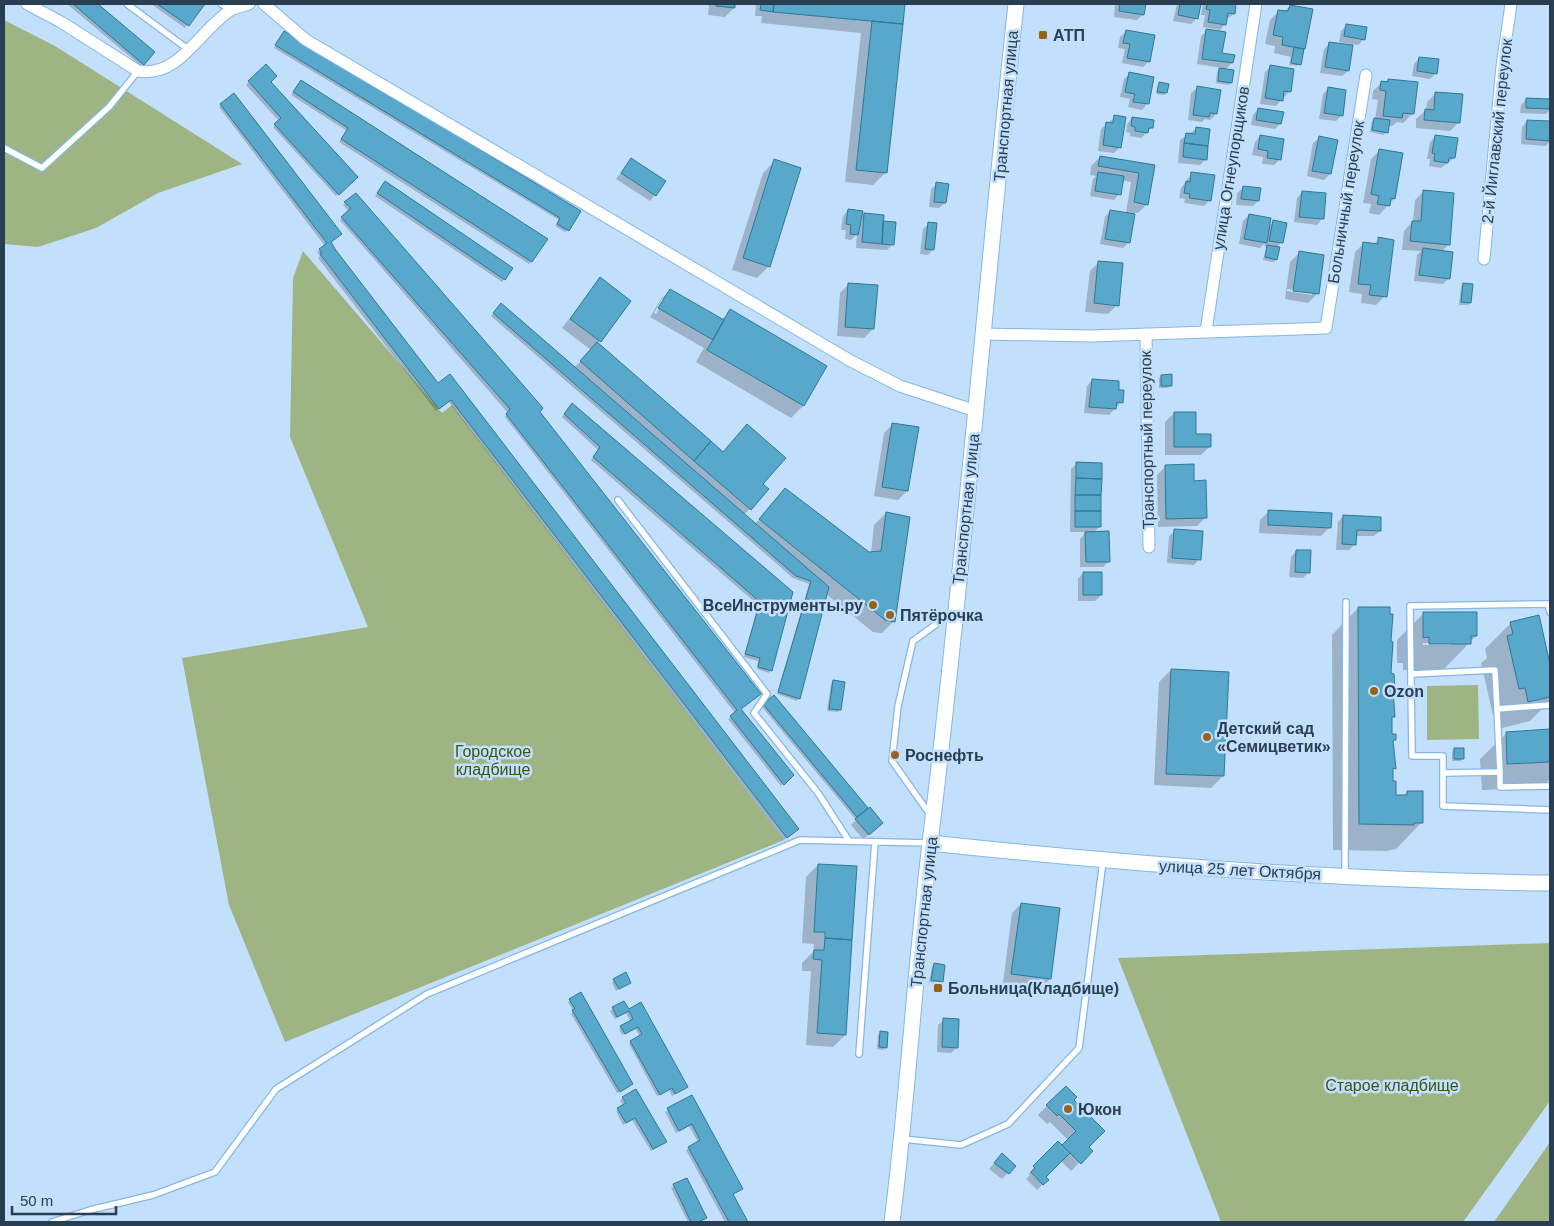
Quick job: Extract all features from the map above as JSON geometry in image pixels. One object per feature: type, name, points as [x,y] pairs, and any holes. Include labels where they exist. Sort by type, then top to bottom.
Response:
[{"type":"main road","name":"Транспортная улица","points":[[892,1222],[903,1139],[930,843],[934,820],[984,334],[1016,4]]},
{"type":"main road","name":"улица 25 лет Октября","points":[[930,843],[1104,861],[1345,876],[1550,883]]},
{"type":"street","points":[[27,4],[61,22],[138,71],[151,72],[161,70],[172,64],[189,50],[226,7],[249,4]]},
{"type":"street","points":[[264,4],[306,40],[851,361],[900,386],[976,411]]},
{"type":"street","name":"улица Огнеупорщиков","points":[[1206,331],[1256,4]]},
{"type":"street","name":"2-й Йиглавский переулок","points":[[1484,259],[1502,66],[1511,4]]},
{"type":"street","name":"Больничный переулок","points":[[1206,331],[1326,328],[1366,76]]},
{"type":"street","points":[[984,334],[1091,336],[1206,331]]},
{"type":"street","name":"Транспортный переулок","points":[[1146,334],[1149,547]]},
{"type":"lane","points":[[127,4],[189,50]]},
{"type":"lane","points":[[4,148],[42,168],[109,107],[138,71]]},
{"type":"lane","points":[[618,500],[767,694],[754,713],[818,793],[848,841]]},
{"type":"lane","points":[[1345,876],[1346,602]]},
{"type":"lane","points":[[1550,612],[1548,604],[1410,606],[1412,756],[1443,756],[1443,806],[1550,810]]},
{"type":"lane","points":[[934,820],[892,761],[898,706],[913,641],[955,611]]},
{"type":"lane","points":[[1411,674],[1495,670],[1500,786],[1550,786]]},
{"type":"lane","points":[[1497,709],[1550,705]]},
{"type":"lane","points":[[1443,773],[1500,772]]},
{"type":"lane","points":[[52,1222],[90,1210],[153,1195],[215,1172],[276,1089],[427,994],[800,840],[930,843]]},
{"type":"lane","points":[[859,1054],[875,842]]},
{"type":"lane","points":[[903,1139],[961,1144],[1008,1124],[1079,1048],[1104,861]]},
{"type":"green space","points":[[4,20],[55,46],[242,164],[158,193],[96,228],[38,247],[4,244]]},
{"type":"green space","name":"Городское кладбище","points":[[303,251],[442,413],[452,405],[784,840],[285,1042],[229,905],[182,658],[368,627],[290,437],[293,278]]},
{"type":"green space","points":[[1478,685],[1479,739],[1427,740],[1427,686]]},
{"type":"green space","name":"Старое кладбище","points":[[1550,943],[1550,1101],[1463,1222],[1221,1222],[1118,958]]},
{"type":"green space","points":[[1550,1142],[1550,1222],[1494,1222]]},
{"type":"building","points":[[73,4],[98,4],[155,52],[144,65]]},
{"type":"building","points":[[157,4],[205,4],[189,26]]},
{"type":"building","points":[[716,4],[735,4],[735,8],[716,6]]},
{"type":"building","points":[[761,4],[774,4],[773,12],[760,10]]},
{"type":"building","points":[[774,4],[905,4],[903,24],[773,12]]},
{"type":"building","points":[[1120,4],[1146,4],[1144,15],[1119,11]]},
{"type":"building","points":[[1180,4],[1201,4],[1198,19],[1178,15]]},
{"type":"building","points":[[1207,4],[1236,4],[1235,14],[1228,13],[1226,25],[1208,22],[1210,10],[1206,9]]},
{"type":"building","points":[[1290,5],[1313,9],[1305,49],[1282,45],[1283,37],[1273,35],[1278,10],[1288,11]]},
{"type":"building","points":[[872,21],[903,24],[887,173],[856,170]]},
{"type":"building","points":[[1346,24],[1367,27],[1365,40],[1344,36]]},
{"type":"building","points":[[1206,29],[1226,32],[1222,53],[1235,55],[1233,63],[1202,59]]},
{"type":"building","points":[[1126,30],[1155,35],[1150,62],[1127,58],[1130,44],[1123,43]]},
{"type":"building","points":[[284,31],[581,211],[569,231],[557,224],[560,218],[275,45]]},
{"type":"building","points":[[1329,42],[1353,45],[1349,71],[1325,67]]},
{"type":"building","points":[[1294,47],[1304,49],[1301,65],[1291,63]]},
{"type":"building","points":[[1419,57],[1439,59],[1437,74],[1417,71]]},
{"type":"building","points":[[266,64],[277,76],[271,82],[358,177],[339,195],[274,124],[281,118],[248,81]]},
{"type":"building","points":[[1270,65],[1294,69],[1291,92],[1284,91],[1283,101],[1265,98]]},
{"type":"building","points":[[1219,68],[1234,70],[1232,83],[1218,81]]},
{"type":"building","points":[[1129,72],[1154,77],[1149,104],[1133,102],[1135,94],[1125,92]]},
{"type":"building","points":[[1388,79],[1418,82],[1414,114],[1403,113],[1402,118],[1383,116],[1386,91],[1380,90],[1381,81],[1388,82]]},
{"type":"building","points":[[301,80],[548,239],[532,262],[341,139],[348,128],[293,92]]},
{"type":"building","points":[[1159,82],[1169,84],[1167,93],[1157,92]]},
{"type":"building","points":[[1197,86],[1221,90],[1217,114],[1210,113],[1209,117],[1193,115]]},
{"type":"building","points":[[1328,87],[1346,90],[1343,116],[1324,113]]},
{"type":"building","points":[[1435,92],[1463,94],[1460,123],[1424,120],[1425,109],[1434,110]]},
{"type":"building","points":[[234,93],[342,234],[331,242],[335,249],[438,383],[450,374],[799,829],[787,838],[451,400],[439,409],[320,254],[322,253],[319,249],[327,243],[220,104]]},
{"type":"building","points":[[1526,98],[1550,99],[1550,109],[1526,108]]},
{"type":"building","points":[[1258,108],[1284,112],[1281,124],[1256,120]]},
{"type":"building","points":[[1114,115],[1126,117],[1121,148],[1103,145],[1106,122],[1113,123]]},
{"type":"building","points":[[1132,117],[1154,120],[1153,128],[1149,128],[1148,133],[1135,131],[1135,127],[1131,126]]},
{"type":"building","points":[[1374,118],[1390,120],[1388,133],[1372,130]]},
{"type":"building","points":[[1527,120],[1550,121],[1550,141],[1526,139]]},
{"type":"building","points":[[1196,127],[1210,129],[1208,146],[1184,143],[1186,133],[1195,134]]},
{"type":"building","points":[[1260,135],[1284,139],[1281,160],[1267,158],[1268,151],[1258,149]]},
{"type":"building","points":[[1435,135],[1458,138],[1455,158],[1449,158],[1448,163],[1434,161],[1435,154],[1432,153]]},
{"type":"building","points":[[1319,136],[1338,140],[1331,174],[1312,171]]},
{"type":"building","points":[[1184,143],[1208,146],[1207,160],[1183,157]]},
{"type":"building","points":[[1379,149],[1403,153],[1395,199],[1391,198],[1390,206],[1377,204],[1379,196],[1371,194]]},
{"type":"building","points":[[1100,156],[1155,165],[1148,205],[1134,202],[1139,173],[1098,166]]},
{"type":"building","points":[[631,158],[666,181],[656,196],[621,173]]},
{"type":"building","points":[[774,159],[801,168],[770,267],[743,258]]},
{"type":"building","points":[[1098,172],[1124,176],[1121,195],[1095,191]]},
{"type":"building","points":[[1191,172],[1215,175],[1211,201],[1189,198],[1190,194],[1184,193],[1186,181],[1190,182]]},
{"type":"building","points":[[385,181],[513,268],[505,280],[377,193]]},
{"type":"building","points":[[936,182],[949,184],[946,203],[934,202]]},
{"type":"building","points":[[1243,186],[1261,188],[1259,201],[1241,199]]},
{"type":"building","points":[[1423,190],[1454,193],[1450,245],[1410,241],[1412,221],[1421,221]]},
{"type":"building","points":[[1302,191],[1326,193],[1324,219],[1299,217]]},
{"type":"building","points":[[356,193],[543,408],[540,412],[761,694],[741,709],[794,775],[784,785],[730,716],[737,710],[506,414],[510,409],[341,217],[351,208],[344,202]]},
{"type":"building","points":[[848,209],[863,211],[858,235],[850,234],[851,225],[846,224]]},
{"type":"building","points":[[1110,210],[1135,214],[1130,243],[1105,239]]},
{"type":"building","points":[[864,213],[884,215],[882,244],[862,242]]},
{"type":"building","points":[[1249,214],[1271,218],[1267,243],[1244,239]]},
{"type":"building","points":[[1273,220],[1287,223],[1283,243],[1269,241]]},
{"type":"building","points":[[883,221],[896,222],[894,245],[882,244]]},
{"type":"building","points":[[928,222],[937,223],[934,250],[925,249]]},
{"type":"building","points":[[1378,237],[1394,240],[1387,297],[1369,295],[1371,285],[1358,284],[1363,242],[1378,244]]},
{"type":"building","points":[[1267,245],[1280,247],[1277,260],[1265,257]]},
{"type":"building","points":[[1423,248],[1453,252],[1450,279],[1419,275]]},
{"type":"building","points":[[1299,251],[1324,255],[1319,294],[1293,291]]},
{"type":"building","points":[[1098,261],[1123,263],[1119,306],[1094,303]]},
{"type":"building","points":[[600,277],[631,301],[601,342],[570,319]]},
{"type":"building","points":[[848,283],[878,285],[874,329],[845,327]]},
{"type":"building","points":[[1463,283],[1473,284],[1471,303],[1461,302]]},
{"type":"building","points":[[670,289],[724,320],[713,340],[658,308]]},
{"type":"building","points":[[501,303],[829,587],[800,699],[778,692],[811,581],[796,576],[493,313]]},
{"type":"building","points":[[730,309],[827,366],[804,406],[707,350]]},
{"type":"building","points":[[597,342],[711,441],[694,461],[580,361]]},
{"type":"building","points":[[1172,374],[1172,386],[1161,386],[1161,375]]},
{"type":"building","points":[[1092,379],[1119,381],[1119,390],[1124,390],[1123,403],[1117,402],[1116,409],[1089,407]]},
{"type":"building","points":[[572,403],[793,592],[772,671],[758,667],[760,658],[745,654],[760,602],[593,457],[600,447],[564,414]]},
{"type":"building","points":[[1174,412],[1196,412],[1196,434],[1211,434],[1211,447],[1174,447]]},
{"type":"building","points":[[892,423],[919,427],[908,491],[882,487]]},
{"type":"building","points":[[747,424],[786,458],[763,484],[769,489],[751,510],[694,461],[711,441],[723,452]]},
{"type":"building","points":[[1076,462],[1102,463],[1102,479],[1076,478]]},
{"type":"building","points":[[1194,464],[1194,481],[1206,480],[1207,518],[1166,519],[1165,465]]},
{"type":"building","points":[[1076,478],[1102,479],[1101,495],[1075,495]]},
{"type":"building","points":[[785,488],[869,552],[881,551],[886,512],[910,517],[895,622],[885,620],[759,519]]},
{"type":"building","points":[[1075,495],[1101,495],[1101,511],[1075,511]]},
{"type":"building","points":[[1268,510],[1332,513],[1331,528],[1268,525]]},
{"type":"building","points":[[1075,511],[1101,511],[1101,527],[1075,527]]},
{"type":"building","points":[[1343,515],[1381,517],[1381,531],[1357,530],[1356,545],[1342,544]]},
{"type":"building","points":[[1174,529],[1203,531],[1201,560],[1172,558]]},
{"type":"building","points":[[1109,531],[1110,562],[1086,562],[1085,532]]},
{"type":"building","points":[[1296,550],[1311,550],[1310,573],[1295,572]]},
{"type":"building","points":[[1083,572],[1102,572],[1102,595],[1083,595]]},
{"type":"building","points":[[1358,607],[1390,607],[1390,614],[1393,614],[1391,673],[1394,674],[1395,717],[1392,717],[1392,734],[1396,734],[1396,740],[1393,740],[1396,769],[1393,768],[1393,781],[1396,781],[1396,795],[1407,795],[1407,791],[1423,791],[1423,823],[1414,823],[1414,825],[1359,824]]},
{"type":"building","points":[[1423,612],[1477,612],[1477,636],[1471,636],[1471,644],[1429,644],[1429,637],[1423,638]]},
{"type":"building","points":[[1539,615],[1550,664],[1550,697],[1528,702],[1525,688],[1519,689],[1507,636],[1513,634],[1510,622]]},
{"type":"building","points":[[1171,669],[1229,672],[1224,776],[1166,774]]},
{"type":"building","points":[[833,680],[845,682],[841,710],[829,709]]},
{"type":"building","points":[[774,695],[868,808],[857,817],[763,704]]},
{"type":"building","points":[[1550,729],[1550,762],[1507,764],[1506,732]]},
{"type":"building","points":[[1454,748],[1464,748],[1464,759],[1454,759]]},
{"type":"building","points":[[870,807],[883,823],[869,835],[855,819]]},
{"type":"building","points":[[818,864],[857,866],[852,940],[825,938],[825,932],[814,932]]},
{"type":"building","points":[[1021,903],[1060,908],[1051,979],[1011,974]]},
{"type":"building","points":[[825,938],[852,940],[846,1035],[817,1033],[822,960],[813,959],[814,950],[824,950]]},
{"type":"building","points":[[934,963],[945,965],[943,982],[931,980]]},
{"type":"building","points":[[626,972],[631,983],[619,989],[613,979]]},
{"type":"building","points":[[581,992],[633,1084],[620,1092],[572,1010],[575,1009],[569,999]]},
{"type":"building","points":[[624,1001],[629,1009],[641,1002],[688,1087],[675,1094],[672,1088],[660,1095],[630,1041],[642,1034],[638,1027],[625,1034],[620,1026],[633,1019],[629,1011],[617,1017],[612,1007]]},
{"type":"building","points":[[943,1018],[959,1019],[958,1048],[942,1047]]},
{"type":"building","points":[[880,1031],[888,1032],[887,1048],[879,1047]]},
{"type":"building","points":[[1066,1086],[1077,1097],[1074,1100],[1105,1131],[1089,1147],[1093,1151],[1081,1164],[1062,1145],[1076,1131],[1059,1114],[1057,1116],[1046,1105]]},
{"type":"building","points":[[636,1089],[667,1142],[653,1149],[635,1118],[626,1123],[617,1108],[626,1103],[622,1097]]},
{"type":"building","points":[[692,1095],[743,1189],[733,1194],[748,1222],[729,1222],[688,1147],[700,1140],[692,1124],[679,1131],[667,1108]]},
{"type":"building","points":[[1058,1141],[1070,1153],[1046,1177],[1049,1180],[1043,1185],[1031,1172],[1035,1168],[1033,1166]]},
{"type":"building","points":[[1002,1153],[1016,1166],[1009,1174],[994,1163]]},
{"type":"building","points":[[687,1178],[707,1218],[698,1222],[691,1222],[673,1184]]},
{"type":"place","name":"АТП","points":[[1043,35]]},
{"type":"place","name":"ВсеИнструменты.ру","points":[[873,605]]},
{"type":"place","name":"Пятёрочка","points":[[890,615]]},
{"type":"place","name":"Ozon","points":[[1374,691]]},
{"type":"place","name":"Детский сад «Семицветик»","points":[[1207,737]]},
{"type":"place","name":"Роснефть","points":[[895,755]]},
{"type":"place","name":"Больница(Кладбище)","points":[[938,988]]},
{"type":"place","name":"Юкон","points":[[1068,1109]]}]
